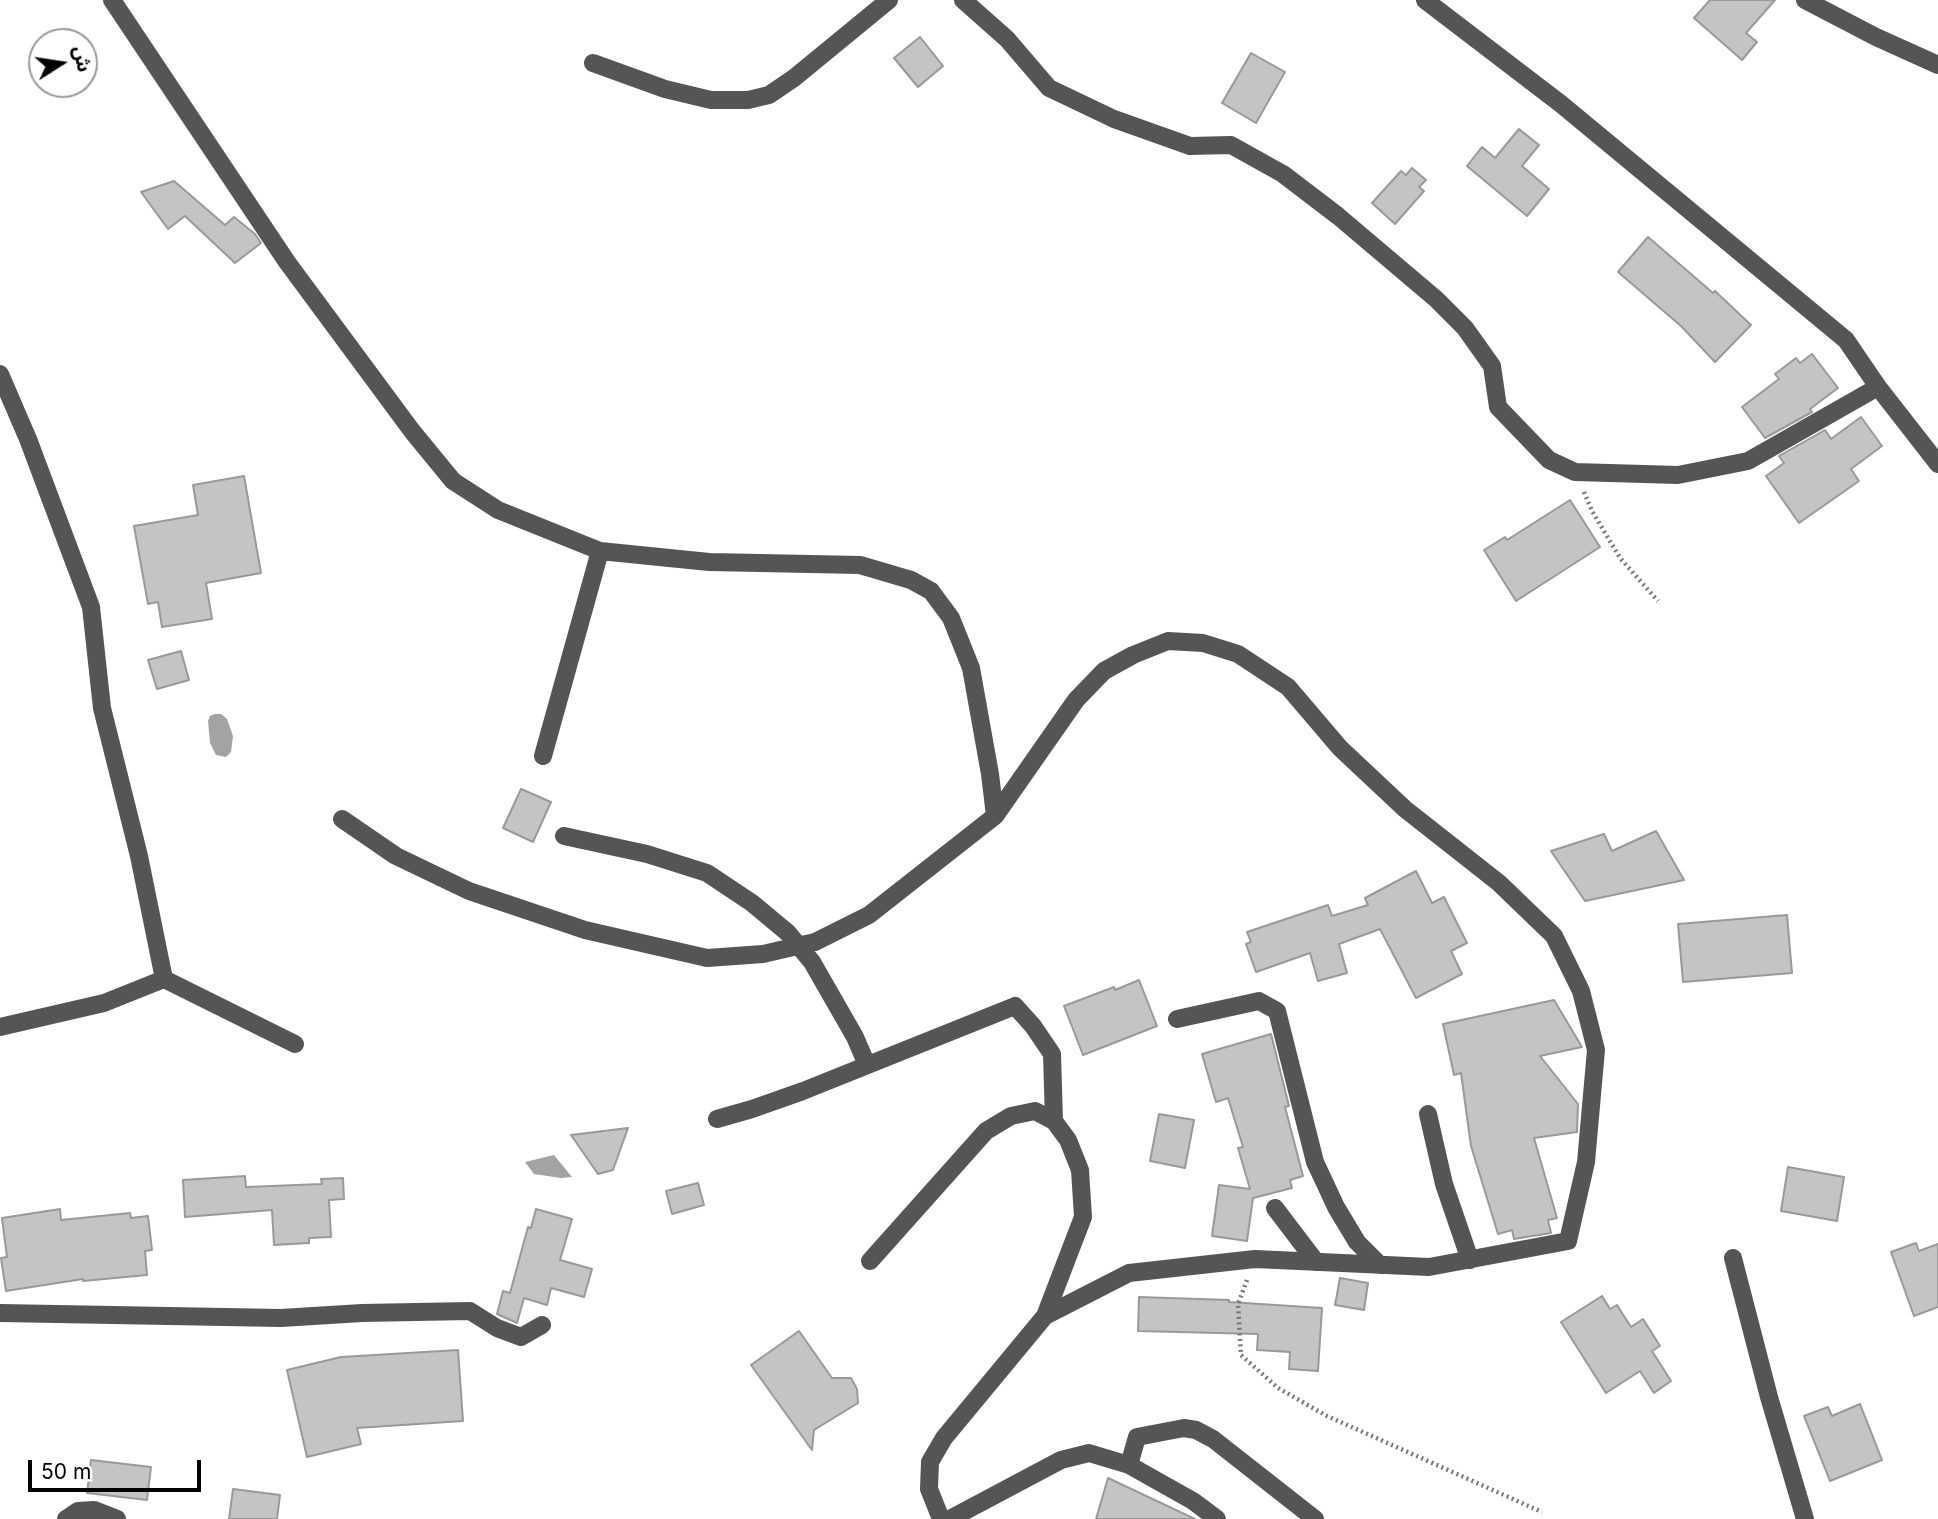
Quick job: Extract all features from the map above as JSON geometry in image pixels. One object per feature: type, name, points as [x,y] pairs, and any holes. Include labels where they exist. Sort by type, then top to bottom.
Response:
[{"type":"street","points":[[112,0],[287,262],[412,431],[453,481],[498,510],[600,551],[709,562],[860,565],[911,580],[931,592],[951,618],[971,668],[995,816]]},
{"type":"street","points":[[593,63],[665,89],[711,100],[748,100],[769,95],[794,78],[889,0]]},
{"type":"street","points":[[963,0],[1007,39],[1049,88],[1114,119],[1191,146],[1231,145],[1283,174],[1316,199],[1436,299],[1465,328],[1492,366],[1498,407],[1549,460],[1575,472],[1678,475],[1748,461],[1878,387]]},
{"type":"street","points":[[1424,0],[1561,104],[1846,340],[1878,387],[1938,464]]},
{"type":"street","points":[[1805,0],[1938,65]]},
{"type":"street","points":[[0,374],[28,439],[91,607],[102,708],[139,856],[164,979]]},
{"type":"street","points":[[543,756],[600,551]]},
{"type":"street","points":[[342,819],[396,856],[469,891],[585,930],[707,958],[763,954],[815,942],[869,915],[995,816],[1076,700],[1104,671],[1133,655],[1168,641],[1203,643],[1238,653],[1287,687],[1340,748],[1405,810],[1499,883],[1554,936],[1581,990],[1596,1050],[1586,1162],[1568,1241],[1429,1267],[1255,1259],[1129,1273],[1045,1316]]},
{"type":"street","points":[[564,836],[647,854],[707,873],[752,902],[788,933],[812,962],[855,1037],[867,1066]]},
{"type":"street","points":[[0,1027],[104,1003],[164,979],[295,1044]]},
{"type":"street","points":[[1177,1019],[1259,1001],[1277,1011],[1315,1162],[1336,1207],[1357,1242],[1380,1265]]},
{"type":"street","points":[[717,1119],[752,1109],[867,1066],[1015,1006],[1052,1054],[1054,1121]]},
{"type":"street","points":[[870,1261],[986,1131],[1012,1116],[1035,1111],[1054,1121],[1068,1140],[1080,1171],[1083,1217],[1045,1316],[944,1438],[930,1462],[929,1489],[941,1519]]},
{"type":"street","points":[[1427,1114],[1444,1184],[1470,1260]]},
{"type":"street","points":[[1275,1208],[1316,1262]]},
{"type":"street","points":[[1733,1258],[1769,1397],[1805,1519]]},
{"type":"street","points":[[0,1313],[281,1318],[470,1311],[497,1328],[521,1337],[542,1325]]},
{"type":"street","points":[[1129,1465],[1137,1437],[1184,1427],[1196,1430],[1213,1439],[1315,1519]]},
{"type":"street","points":[[950,1519],[1061,1460],[1089,1453],[1129,1465],[1217,1519]]},
{"type":"street","points":[[66,1519],[78,1510],[94,1510],[117,1519]]},
{"type":"path","points":[[1575,472],[1592,511],[1620,558],[1658,601]]},
{"type":"path","points":[[1255,1259],[1238,1304],[1241,1355],[1278,1388],[1327,1416],[1542,1512]]},
{"type":"shaded area","points":[[221,714],[227,719],[233,736],[231,752],[226,757],[216,755],[210,743],[208,721],[210,716]]},
{"type":"shaded area","points":[[554,1155],[572,1177],[534,1174],[525,1162]]},
{"type":"building","points":[[1710,0],[1775,0],[1746,33],[1757,42],[1742,60],[1694,18]]},
{"type":"building","points":[[920,37],[943,66],[918,87],[894,58]]},
{"type":"building","points":[[1251,53],[1285,72],[1256,123],[1222,103]]},
{"type":"building","points":[[1519,129],[1539,145],[1522,166],[1549,189],[1527,216],[1467,166],[1482,147],[1495,158]]},
{"type":"building","points":[[1412,168],[1426,180],[1419,187],[1424,191],[1395,224],[1372,203],[1401,171],[1406,175]]},
{"type":"building","points":[[174,181],[225,225],[234,217],[255,234],[261,243],[235,263],[185,216],[168,229],[141,192]]},
{"type":"building","points":[[1648,237],[1713,293],[1715,291],[1751,325],[1715,362],[1681,326],[1618,272]]},
{"type":"building","points":[[1812,354],[1838,388],[1810,409],[1812,412],[1765,438],[1742,407],[1779,379],[1775,374],[1796,358],[1800,363]]},
{"type":"building","points":[[1861,417],[1882,446],[1851,469],[1859,481],[1799,523],[1766,476],[1784,463],[1779,456],[1825,430],[1831,439]]},
{"type":"building","points":[[244,476],[261,573],[206,583],[212,619],[162,627],[158,602],[148,604],[134,526],[198,515],[193,485]]},
{"type":"building","points":[[1570,500],[1600,547],[1516,601],[1484,550],[1505,537],[1507,540]]},
{"type":"building","points":[[181,651],[189,680],[157,689],[148,660]]},
{"type":"building","points":[[521,789],[551,802],[533,842],[503,828]]},
{"type":"building","points":[[1656,831],[1684,880],[1585,901],[1551,851],[1604,834],[1612,851]]},
{"type":"building","points":[[1416,871],[1432,903],[1444,897],[1467,943],[1451,951],[1462,974],[1416,998],[1380,929],[1339,944],[1347,973],[1318,981],[1310,953],[1256,972],[1246,944],[1251,942],[1247,932],[1328,905],[1332,916],[1368,905],[1365,898]]},
{"type":"building","points":[[1787,915],[1792,973],[1683,982],[1678,924]]},
{"type":"building","points":[[1139,980],[1157,1026],[1083,1055],[1064,1006]]},
{"type":"building","points":[[1554,1000],[1582,1047],[1540,1056],[1578,1104],[1577,1132],[1534,1138],[1557,1218],[1548,1220],[1551,1233],[1514,1239],[1512,1230],[1498,1234],[1471,1146],[1461,1073],[1454,1075],[1443,1024]]},
{"type":"building","points":[[1271,1034],[1289,1106],[1285,1107],[1303,1176],[1290,1180],[1292,1188],[1253,1198],[1247,1241],[1212,1236],[1219,1185],[1250,1189],[1238,1148],[1243,1147],[1228,1098],[1216,1102],[1202,1054]]},
{"type":"building","points":[[1159,1114],[1194,1120],[1185,1168],[1150,1161]]},
{"type":"building","points":[[628,1128],[613,1170],[598,1174],[571,1135]]},
{"type":"building","points":[[1788,1167],[1844,1177],[1837,1221],[1781,1211]]},
{"type":"building","points":[[245,1176],[246,1187],[322,1184],[321,1179],[343,1178],[344,1199],[329,1200],[331,1237],[309,1238],[309,1243],[274,1245],[272,1210],[185,1217],[183,1180]]},
{"type":"building","points":[[698,1183],[704,1205],[672,1214],[666,1191]]},
{"type":"building","points":[[60,1209],[61,1220],[130,1213],[131,1218],[148,1216],[152,1250],[145,1251],[147,1275],[83,1279],[6,1291],[1,1258],[7,1257],[2,1218]]},
{"type":"building","points":[[536,1209],[572,1219],[560,1260],[592,1269],[584,1297],[551,1288],[547,1305],[524,1298],[517,1323],[497,1314],[503,1291],[510,1293],[528,1227],[531,1228]]},
{"type":"building","points":[[1916,1243],[1919,1251],[1938,1244],[1938,1307],[1914,1316],[1891,1252]]},
{"type":"building","points":[[1340,1278],[1368,1283],[1364,1310],[1335,1305]]},
{"type":"building","points":[[1602,1296],[1610,1309],[1617,1305],[1631,1327],[1643,1319],[1660,1346],[1652,1351],[1671,1381],[1654,1393],[1640,1371],[1606,1393],[1561,1322]]},
{"type":"building","points":[[1139,1297],[1229,1300],[1322,1308],[1318,1371],[1289,1369],[1290,1352],[1257,1350],[1258,1334],[1138,1331]]},
{"type":"building","points":[[799,1331],[832,1378],[851,1378],[857,1389],[858,1403],[814,1430],[812,1450],[751,1365]]},
{"type":"building","points":[[458,1350],[463,1421],[357,1428],[361,1444],[307,1457],[287,1370],[341,1357]]},
{"type":"building","points":[[1860,1404],[1882,1460],[1830,1481],[1804,1416],[1828,1407],[1832,1416]]},
{"type":"building","points":[[91,1460],[151,1467],[147,1500],[87,1493]]},
{"type":"building","points":[[1108,1478],[1195,1519],[1096,1519]]},
{"type":"building","points":[[233,1489],[280,1495],[277,1519],[229,1519]]}]
